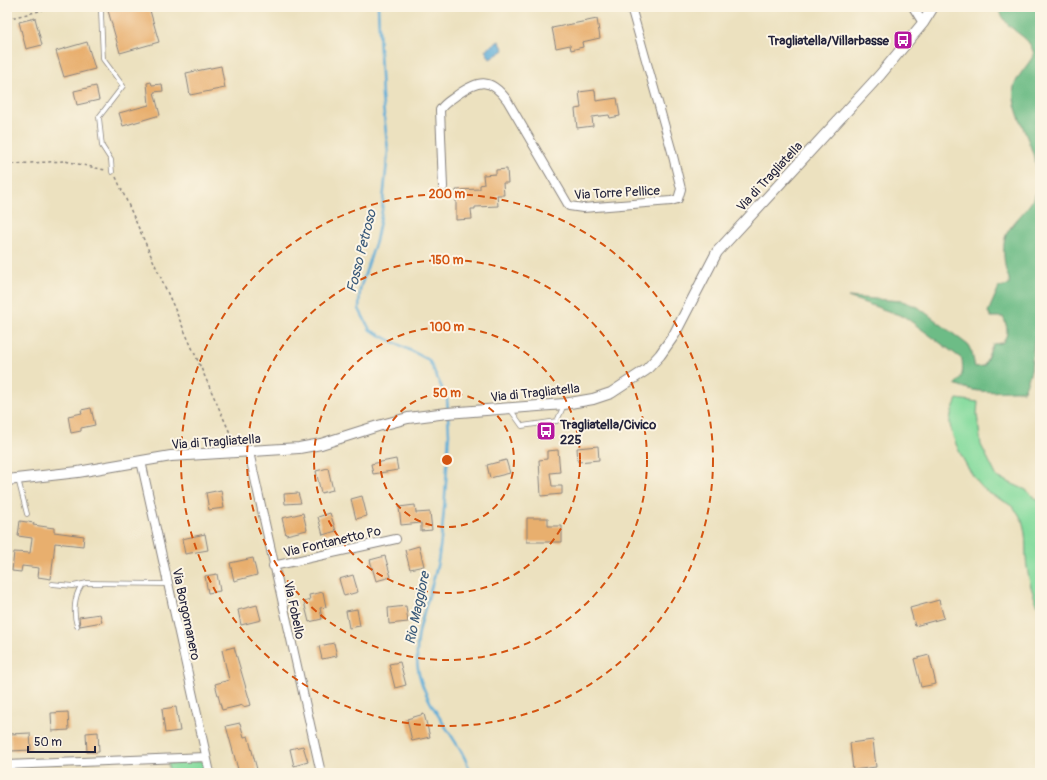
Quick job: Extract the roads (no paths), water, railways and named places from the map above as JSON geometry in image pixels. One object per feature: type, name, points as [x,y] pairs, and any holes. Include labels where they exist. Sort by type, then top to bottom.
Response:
[{"type":"street","name":"Via Torre Pellice","points":[[443,187],[440,110],[444,105],[469,86],[482,83],[494,86],[507,100],[569,206],[582,208],[671,201],[678,199],[681,190],[672,152],[631,7]]},
{"type":"street","points":[[913,7],[923,22]]},
{"type":"street","name":"Via di Tragliatella","points":[[12,479],[78,472],[178,456],[244,453],[299,448],[322,444],[391,422],[438,414],[564,404],[593,399],[611,393],[646,370],[660,355],[674,335],[717,252],[832,129],[934,7]]},
{"type":"street","name":"Via Fobello","points":[[244,453],[273,566],[321,773]]},
{"type":"street","name":"Via Borgomanero","points":[[141,461],[210,773]]},
{"type":"street","name":"Via Fontanetto Po","points":[[273,566],[396,538]]},
{"type":"street","points":[[7,765],[206,757]]},
{"type":"lane","points":[[101,12],[102,59],[123,86],[99,116],[102,146],[111,160],[112,172]]},
{"type":"lane","points":[[509,408],[522,426],[557,421],[564,404]]},
{"type":"lane","points":[[12,479],[27,514]]},
{"type":"lane","points":[[77,626],[75,618],[75,602],[77,591],[81,586],[87,583],[168,584]]},
{"type":"lane","points":[[52,584],[81,586]]},
{"type":"water","points":[[499,41],[504,50],[490,59],[485,50]]},
{"type":"waterway","name":"Fosso Petroso","points":[[378,7],[382,97],[388,151],[382,211],[376,241],[360,289],[359,309],[370,330],[429,360],[447,399],[448,411]]},
{"type":"waterway","name":"Rio Maggiore","points":[[448,416],[449,434],[444,514],[438,561],[419,631],[417,660],[419,674],[429,700],[466,760],[471,773]]},
{"type":"place","name":"Tragliatella/Villarbasse","points":[[903,40]]},
{"type":"place","name":"Tragliatella/Civico 225","points":[[546,431]]}]
